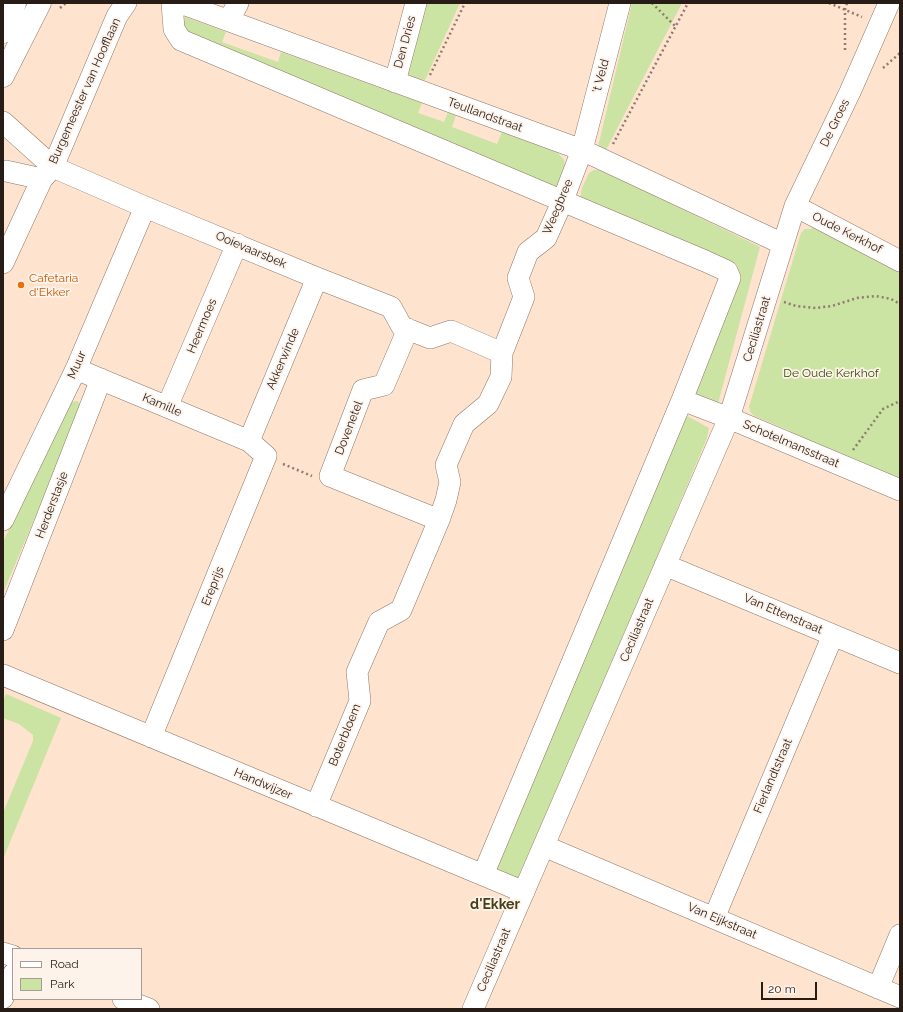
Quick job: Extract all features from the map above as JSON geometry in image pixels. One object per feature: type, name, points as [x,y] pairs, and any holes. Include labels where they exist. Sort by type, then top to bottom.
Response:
[{"type":"main road","points":[[3,32],[15,3]]},
{"type":"main road","points":[[3,76],[40,3]]},
{"type":"street","name":"Burgemeester van Hoofflaan","points":[[3,264],[48,173],[117,16],[126,3]]},
{"type":"street","points":[[172,3],[174,29],[181,40],[563,200],[727,271],[730,278],[682,400],[482,876]]},
{"type":"street","name":"Teullandstraat","points":[[180,3],[234,12],[395,82],[582,150],[783,244]]},
{"type":"street","name":"Den Dries","points":[[395,82],[416,3]]},
{"type":"street","name":"'t Veld","points":[[582,150],[620,3]]},
{"type":"street","name":"De Groes","points":[[783,244],[794,206],[850,92],[889,3]]},
{"type":"street","name":"Ooievaarsbek","points":[[3,122],[48,173],[145,207],[391,307],[402,327],[430,338],[451,331],[502,353]]},
{"type":"street","name":"Weegbree","points":[[429,541],[446,500],[450,482],[446,465],[464,424],[488,404],[501,377],[502,353],[524,297],[518,278],[528,252],[546,238],[563,200],[582,150]]},
{"type":"street","points":[[6,171],[48,173]]},
{"type":"street","name":"Oude Kerkhof","points":[[794,206],[900,261]]},
{"type":"street","name":"Muur","points":[[3,520],[76,369],[145,207]]},
{"type":"street","name":"Heermoes","points":[[167,407],[237,244]]},
{"type":"street","name":"Ceciliastraat","points":[[473,1009],[729,418],[783,244]]},
{"type":"street","name":"Akkerwinde","points":[[249,441],[317,278]]},
{"type":"street","name":"Dovenetel","points":[[330,476],[363,390],[384,385],[408,329]]},
{"type":"street","name":"Kamille","points":[[76,369],[249,441]]},
{"type":"street","name":"Herderstasje","points":[[3,630],[101,379]]},
{"type":"street","name":"Schotelmansstraat","points":[[682,400],[729,418],[900,490]]},
{"type":"street","points":[[249,441],[266,456]]},
{"type":"street","name":"Ereprijs","points":[[151,737],[266,456]]},
{"type":"street","points":[[330,476],[439,520]]},
{"type":"street","name":"Boterbloem","points":[[316,806],[360,702],[357,672],[379,622],[401,610],[429,541]]},
{"type":"street","name":"Van Ettenstraat","points":[[665,565],[900,663]]},
{"type":"street","name":"Fierlandtstraat","points":[[714,918],[833,635]]},
{"type":"street","name":"Handwijzer","points":[[3,675],[482,876],[524,892]]},
{"type":"street","name":"Van Eijkstraat","points":[[544,846],[900,997]]},
{"type":"street","points":[[878,988],[900,935]]},
{"type":"street","points":[[3,998],[12,976]]},
{"type":"street","points":[[126,1000],[149,1009]]},
{"type":"path","points":[[422,92],[465,3]]},
{"type":"path","points":[[652,3],[675,26]]},
{"type":"path","points":[[605,160],[688,3]]},
{"type":"path","points":[[829,3],[880,25]]},
{"type":"path","points":[[845,10],[847,3]]},
{"type":"path","points":[[767,296],[796,306],[816,308],[832,306],[858,298],[876,296],[891,299],[900,304]]},
{"type":"path","points":[[844,466],[856,446],[883,409],[900,401]]},
{"type":"path","points":[[266,456],[312,476],[330,476]]},
{"type":"green space","points":[[422,3],[460,3],[425,80],[414,79],[404,74]]},
{"type":"green space","points":[[632,3],[682,3],[605,152],[598,147]]},
{"type":"green space","points":[[185,17],[226,32],[222,42],[278,62],[281,52],[422,103],[418,113],[444,122],[448,112],[456,115],[452,127],[497,144],[502,132],[556,151],[564,160],[565,170],[560,182],[551,195],[181,34]]},
{"type":"green space","points":[[594,170],[602,170],[760,247],[717,407],[691,395],[736,284],[580,199],[582,188],[589,173]]},
{"type":"green space","name":"De Oude Kerkhof","points":[[813,227],[900,271],[900,482],[789,436],[790,431],[757,417],[750,411],[749,407],[801,233],[805,229],[811,229]]},
{"type":"green space","points":[[77,401],[80,403],[80,411],[3,593],[3,542],[71,402]]},
{"type":"green space","points":[[685,415],[709,428],[707,438],[516,893],[490,880]]},
{"type":"green space","points":[[6,694],[61,718],[3,859],[3,813],[33,741],[33,735],[19,724],[3,718],[3,702]]},
{"type":"place","name":"Cafetaria d'Ekker","points":[[21,285]]},
{"type":"district","name":"d'Ekker","points":[[495,905]]}]
